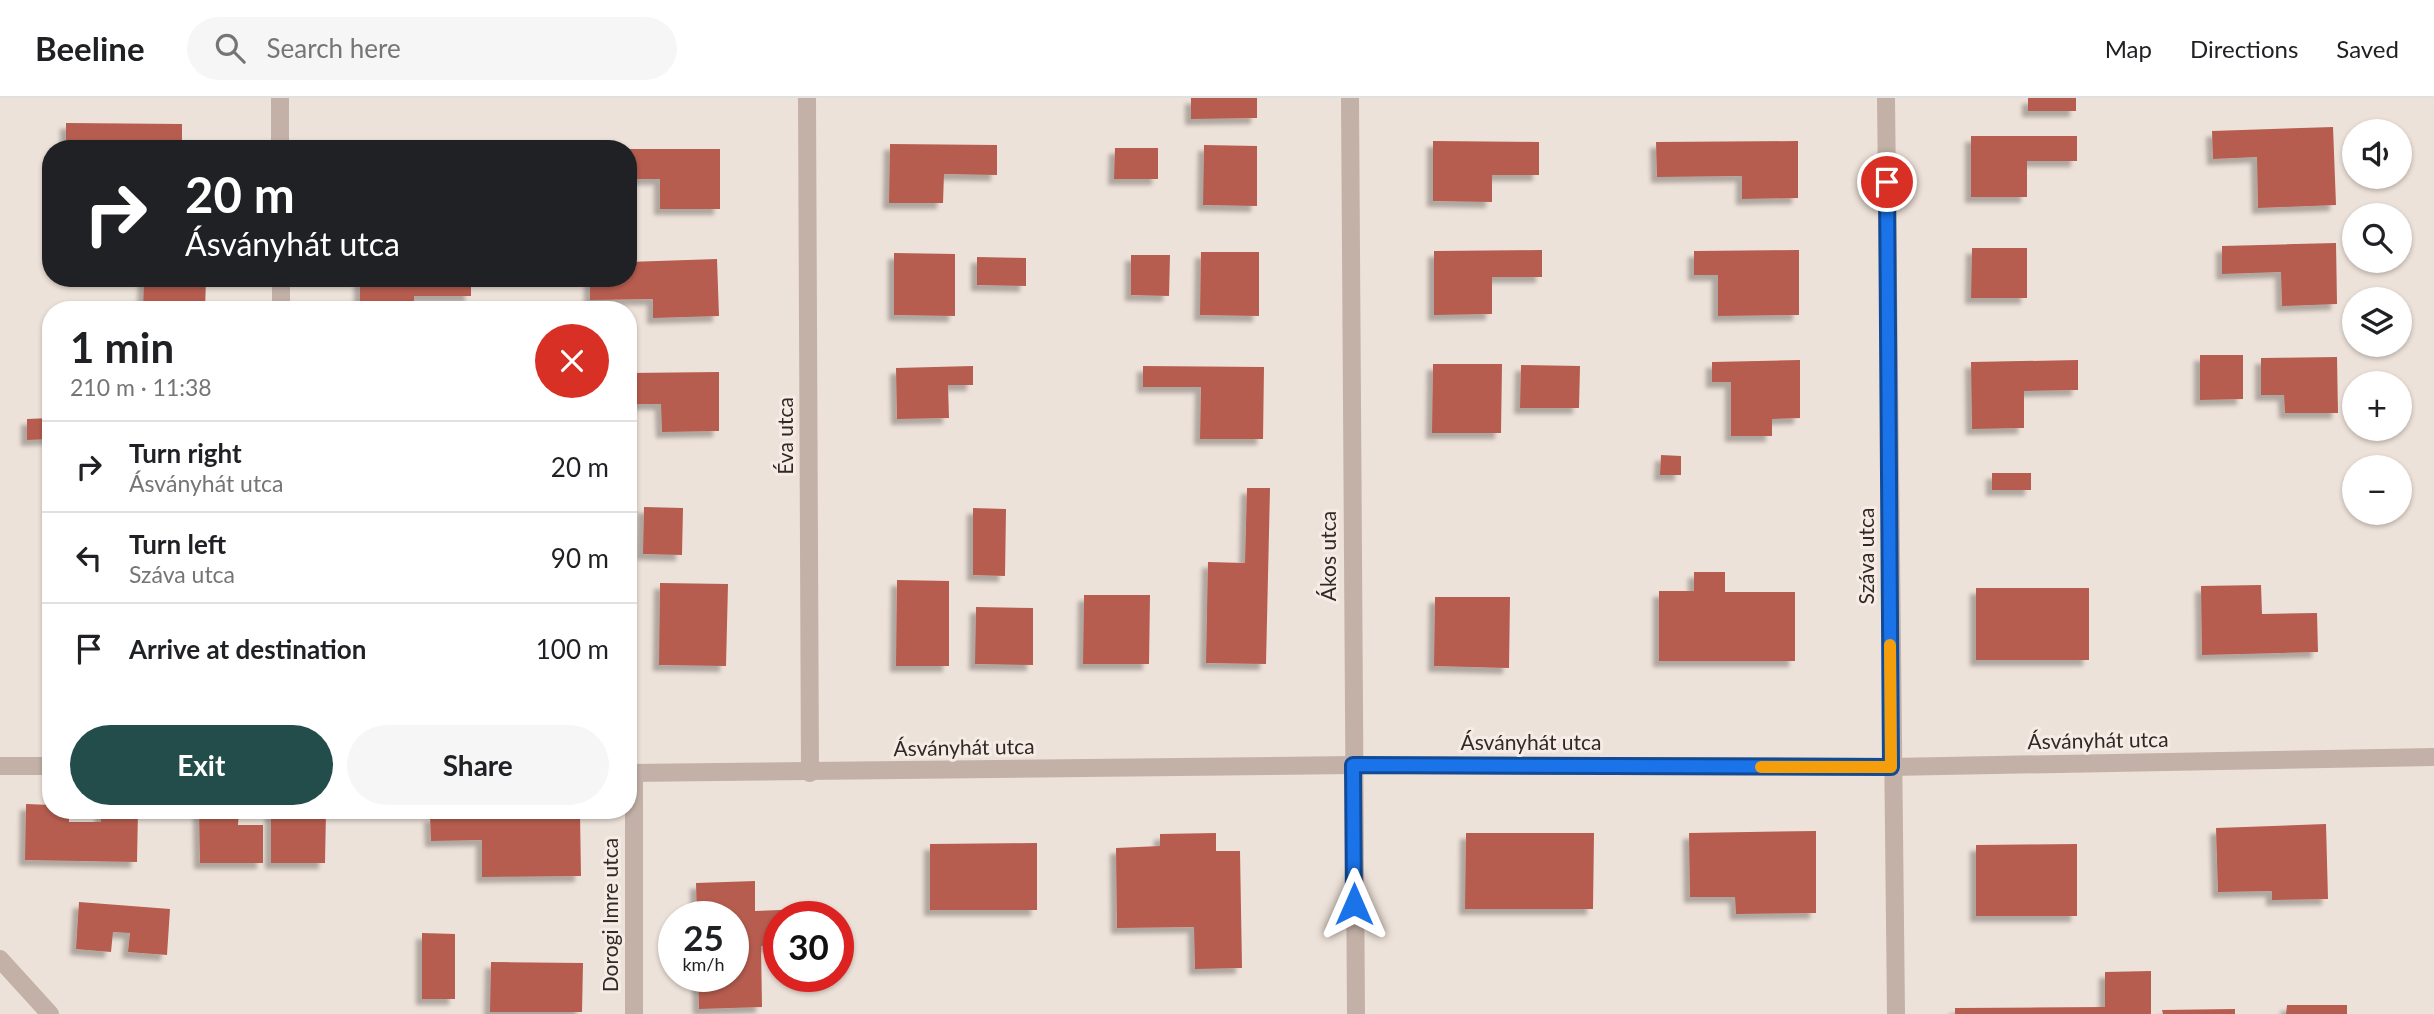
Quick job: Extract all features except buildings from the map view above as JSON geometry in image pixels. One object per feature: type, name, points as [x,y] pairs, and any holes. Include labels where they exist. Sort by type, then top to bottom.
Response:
[{"type":"street","points":[[280,98],[280,140]]},
{"type":"street","name":"Éva utca","points":[[807,98],[810,773]]},
{"type":"street","name":"Ákos utca","points":[[1350,98],[1356,1014]]},
{"type":"street","name":"Száva utca","points":[[1886,98],[1895,1014]]},
{"type":"street","name":"Ásványhát utca","points":[[637,773],[1353,765],[1891,767],[2434,757]]},
{"type":"street","points":[[0,766],[42,766]]},
{"type":"street","name":"Dorogi Imre utca","points":[[632,819],[634,1014]]},
{"type":"street","points":[[0,959],[50,1014]]},
{"type":"slow traffic","points":[[1761,767],[1891,767],[1890,645]]},
{"type":"route","points":[[1354,904],[1353,765],[1891,767],[1887,182]]}]
